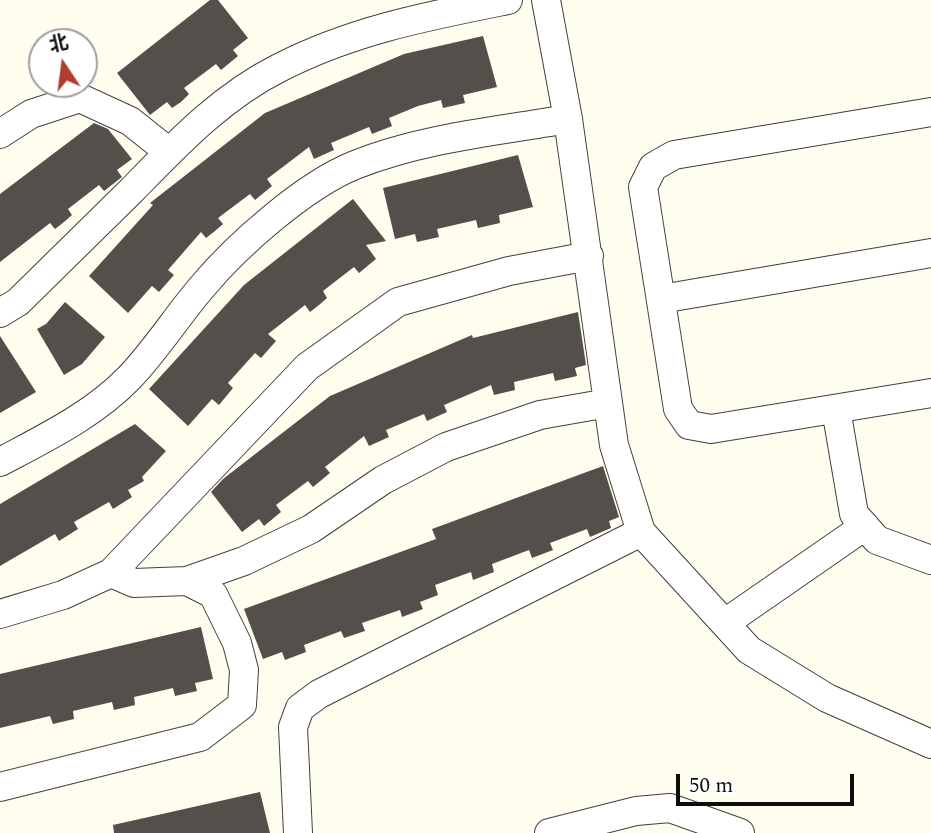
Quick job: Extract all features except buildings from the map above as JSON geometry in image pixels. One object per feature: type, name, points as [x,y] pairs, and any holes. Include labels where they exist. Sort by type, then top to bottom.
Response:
[{"type":"street","points":[[0,313],[18,302],[195,126],[243,89],[278,68],[336,42],[396,23],[508,0]]},
{"type":"street","points":[[546,0],[589,256],[614,445],[641,532],[749,650],[827,698],[931,744]]},
{"type":"street","points":[[0,134],[31,114],[80,98],[130,121],[169,152]]},
{"type":"street","points":[[931,112],[674,155],[653,167],[643,187],[678,409],[689,425],[711,429],[931,393]]},
{"type":"street","points":[[0,462],[89,411],[128,378],[203,286],[276,216],[317,186],[354,165],[393,153],[568,119]]},
{"type":"street","points":[[661,299],[931,253]]},
{"type":"street","points":[[0,614],[64,595],[111,573],[307,367],[398,302],[509,271],[589,256]]},
{"type":"street","points":[[111,573],[134,583],[187,581],[244,561],[311,529],[383,480],[446,447],[540,415],[608,403]]},
{"type":"street","points":[[836,409],[854,514],[877,540],[931,560]]},
{"type":"street","points":[[725,623],[865,526]]},
{"type":"street","points":[[298,833],[293,727],[300,708],[319,694],[641,532]]},
{"type":"street","points":[[0,787],[200,737],[242,705],[244,670],[237,643],[213,594],[187,581]]},
{"type":"street","points":[[549,833],[636,811],[670,807],[740,833]]}]
